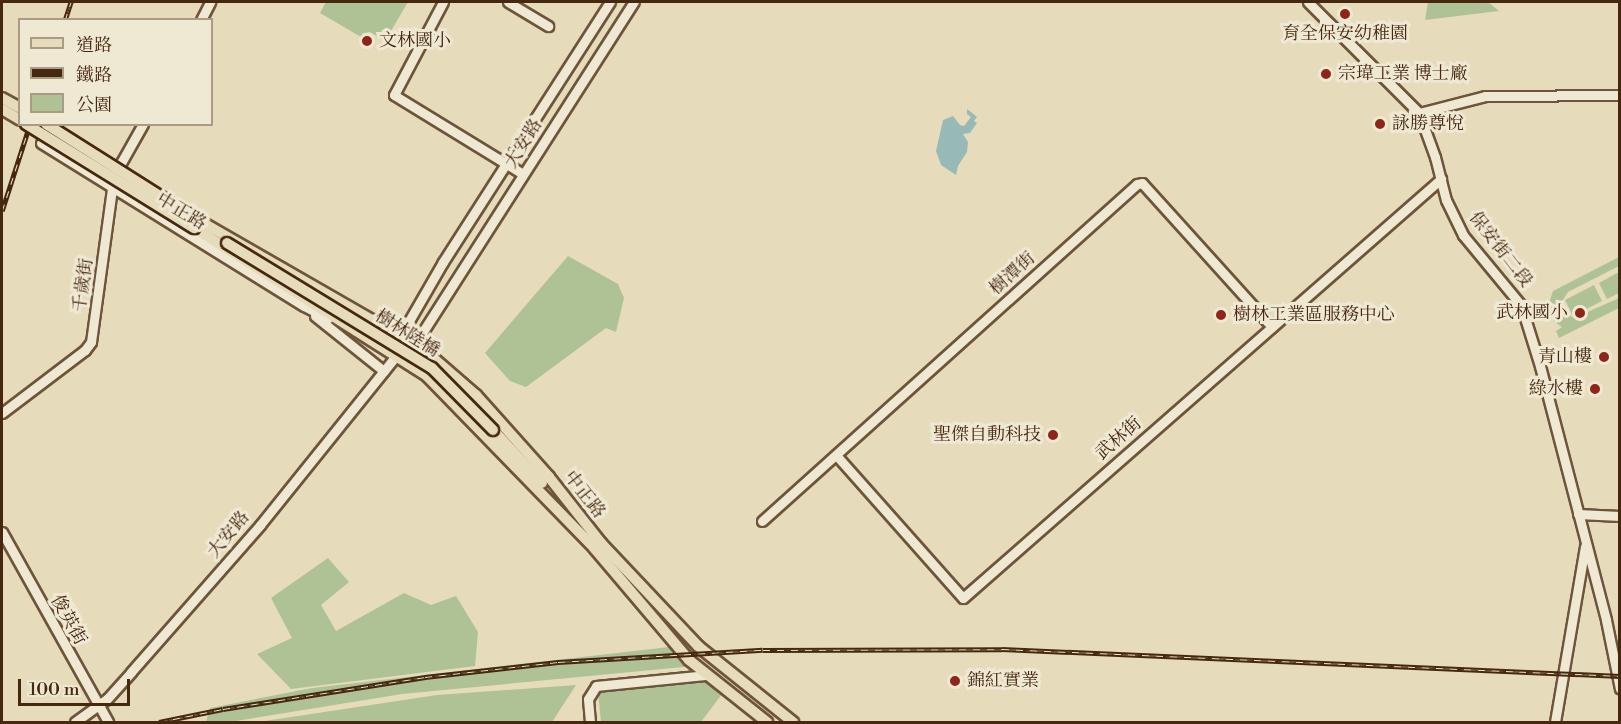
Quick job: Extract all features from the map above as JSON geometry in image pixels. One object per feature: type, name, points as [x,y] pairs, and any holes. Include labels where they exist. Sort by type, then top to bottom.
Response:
[{"type":"main road","points":[[2,98],[18,107]]},
{"type":"main road","points":[[2,109],[18,119]]},
{"type":"main road","name":"樹林陸橋","points":[[29,126],[196,224],[432,368],[493,430],[598,546]]},
{"type":"main road","name":"樹林陸橋","points":[[49,126],[353,330]]},
{"type":"main road","name":"樹林陸橋","points":[[196,224],[340,299]]},
{"type":"main road","name":"中正路","points":[[340,299],[415,344],[476,395],[549,477],[598,546],[679,649],[707,675],[767,723]]},
{"type":"main road","name":"中正路","points":[[353,330],[427,375],[698,646],[793,723]]},
{"type":"main road","points":[[719,685],[731,673]]},
{"type":"street","points":[[202,18],[210,2]]},
{"type":"street","points":[[443,2],[394,95],[524,174]]},
{"type":"street","points":[[508,2],[548,26]]},
{"type":"street","name":"大安路","points":[[395,357],[399,335],[610,2]]},
{"type":"street","name":"大安路","points":[[75,723],[98,705],[231,559],[395,357],[415,344],[634,2]]},
{"type":"street","name":"保安街二段","points":[[1308,2],[1419,113],[1449,206],[1463,235],[1521,305],[1540,366],[1606,620],[1620,689]]},
{"type":"street","points":[[1419,113],[1485,96],[1620,95]]},
{"type":"street","name":"千歲街","points":[[2,413],[85,350],[91,342],[112,189],[121,163],[142,126]]},
{"type":"street","name":"中正路","points":[[41,143],[304,306]]},
{"type":"street","name":"武林街","points":[[836,455],[963,598],[1441,179]]},
{"type":"street","name":"樹潭街","points":[[762,521],[1137,184],[1142,183],[1272,327]]},
{"type":"street","points":[[304,306],[353,330]]},
{"type":"street","points":[[304,306],[384,371]]},
{"type":"street","points":[[1578,514],[1620,516]]},
{"type":"street","name":"俊英街","points":[[2,532],[108,723]]},
{"type":"street","points":[[1555,723],[1586,543]]},
{"type":"street","points":[[590,723],[588,699],[596,686],[707,675]]},
{"type":"green space","points":[[326,2],[408,2],[385,41],[370,32],[363,33],[361,37],[320,13]]},
{"type":"green space","points":[[1428,2],[1488,2],[1499,11],[1425,20]]},
{"type":"green space","points":[[568,256],[618,284],[624,298],[616,332],[606,328],[526,387],[510,381],[485,353]]},
{"type":"green space","points":[[1619,257],[1619,266],[1568,292],[1561,303],[1563,312],[1574,318],[1619,298],[1619,308],[1559,338],[1556,331],[1562,327],[1552,320],[1548,306],[1553,291]]},
{"type":"green space","points":[[1619,272],[1619,293],[1607,299],[1599,283]]},
{"type":"green space","points":[[1594,285],[1602,301],[1573,316],[1565,300]]},
{"type":"green space","points":[[328,558],[349,582],[321,605],[336,631],[404,593],[431,605],[456,596],[478,632],[475,666],[291,689],[257,654],[292,638],[271,598]]},
{"type":"green space","points":[[669,647],[694,666],[402,694],[230,722],[206,722],[210,708],[312,688]]},
{"type":"green space","points":[[700,674],[722,694],[701,722],[601,722],[597,681]]},
{"type":"green space","points":[[576,685],[552,722],[258,722],[437,695]]},
{"type":"water","points":[[967,109],[977,117],[974,121],[977,123],[970,133],[963,134],[968,142],[967,152],[958,166],[956,175],[941,165],[936,151],[943,120],[953,116],[960,125],[964,126],[971,117],[967,114]]},
{"type":"railway","points":[[66,18],[71,2]]},
{"type":"railway","points":[[2,211],[29,126]]},
{"type":"railway","points":[[159,722],[223,709],[425,677],[558,662],[763,650],[1002,649],[1620,676]]},
{"type":"place","name":"育全保安幼稚園","points":[[1345,14]]},
{"type":"place","name":"文林國小","points":[[367,41]]},
{"type":"place","name":"宗瑋工業 博士廠","points":[[1326,74]]},
{"type":"place","name":"詠勝尊悅","points":[[1380,124]]},
{"type":"place","name":"武林國小","points":[[1580,313]]},
{"type":"place","name":"樹林工業區服務中心","points":[[1221,315]]},
{"type":"place","name":"青山樓","points":[[1604,357]]},
{"type":"place","name":"綠水樓","points":[[1595,389]]},
{"type":"place","name":"聖傑自動科技","points":[[1053,435]]},
{"type":"place","name":"錦紅實業","points":[[955,681]]}]
